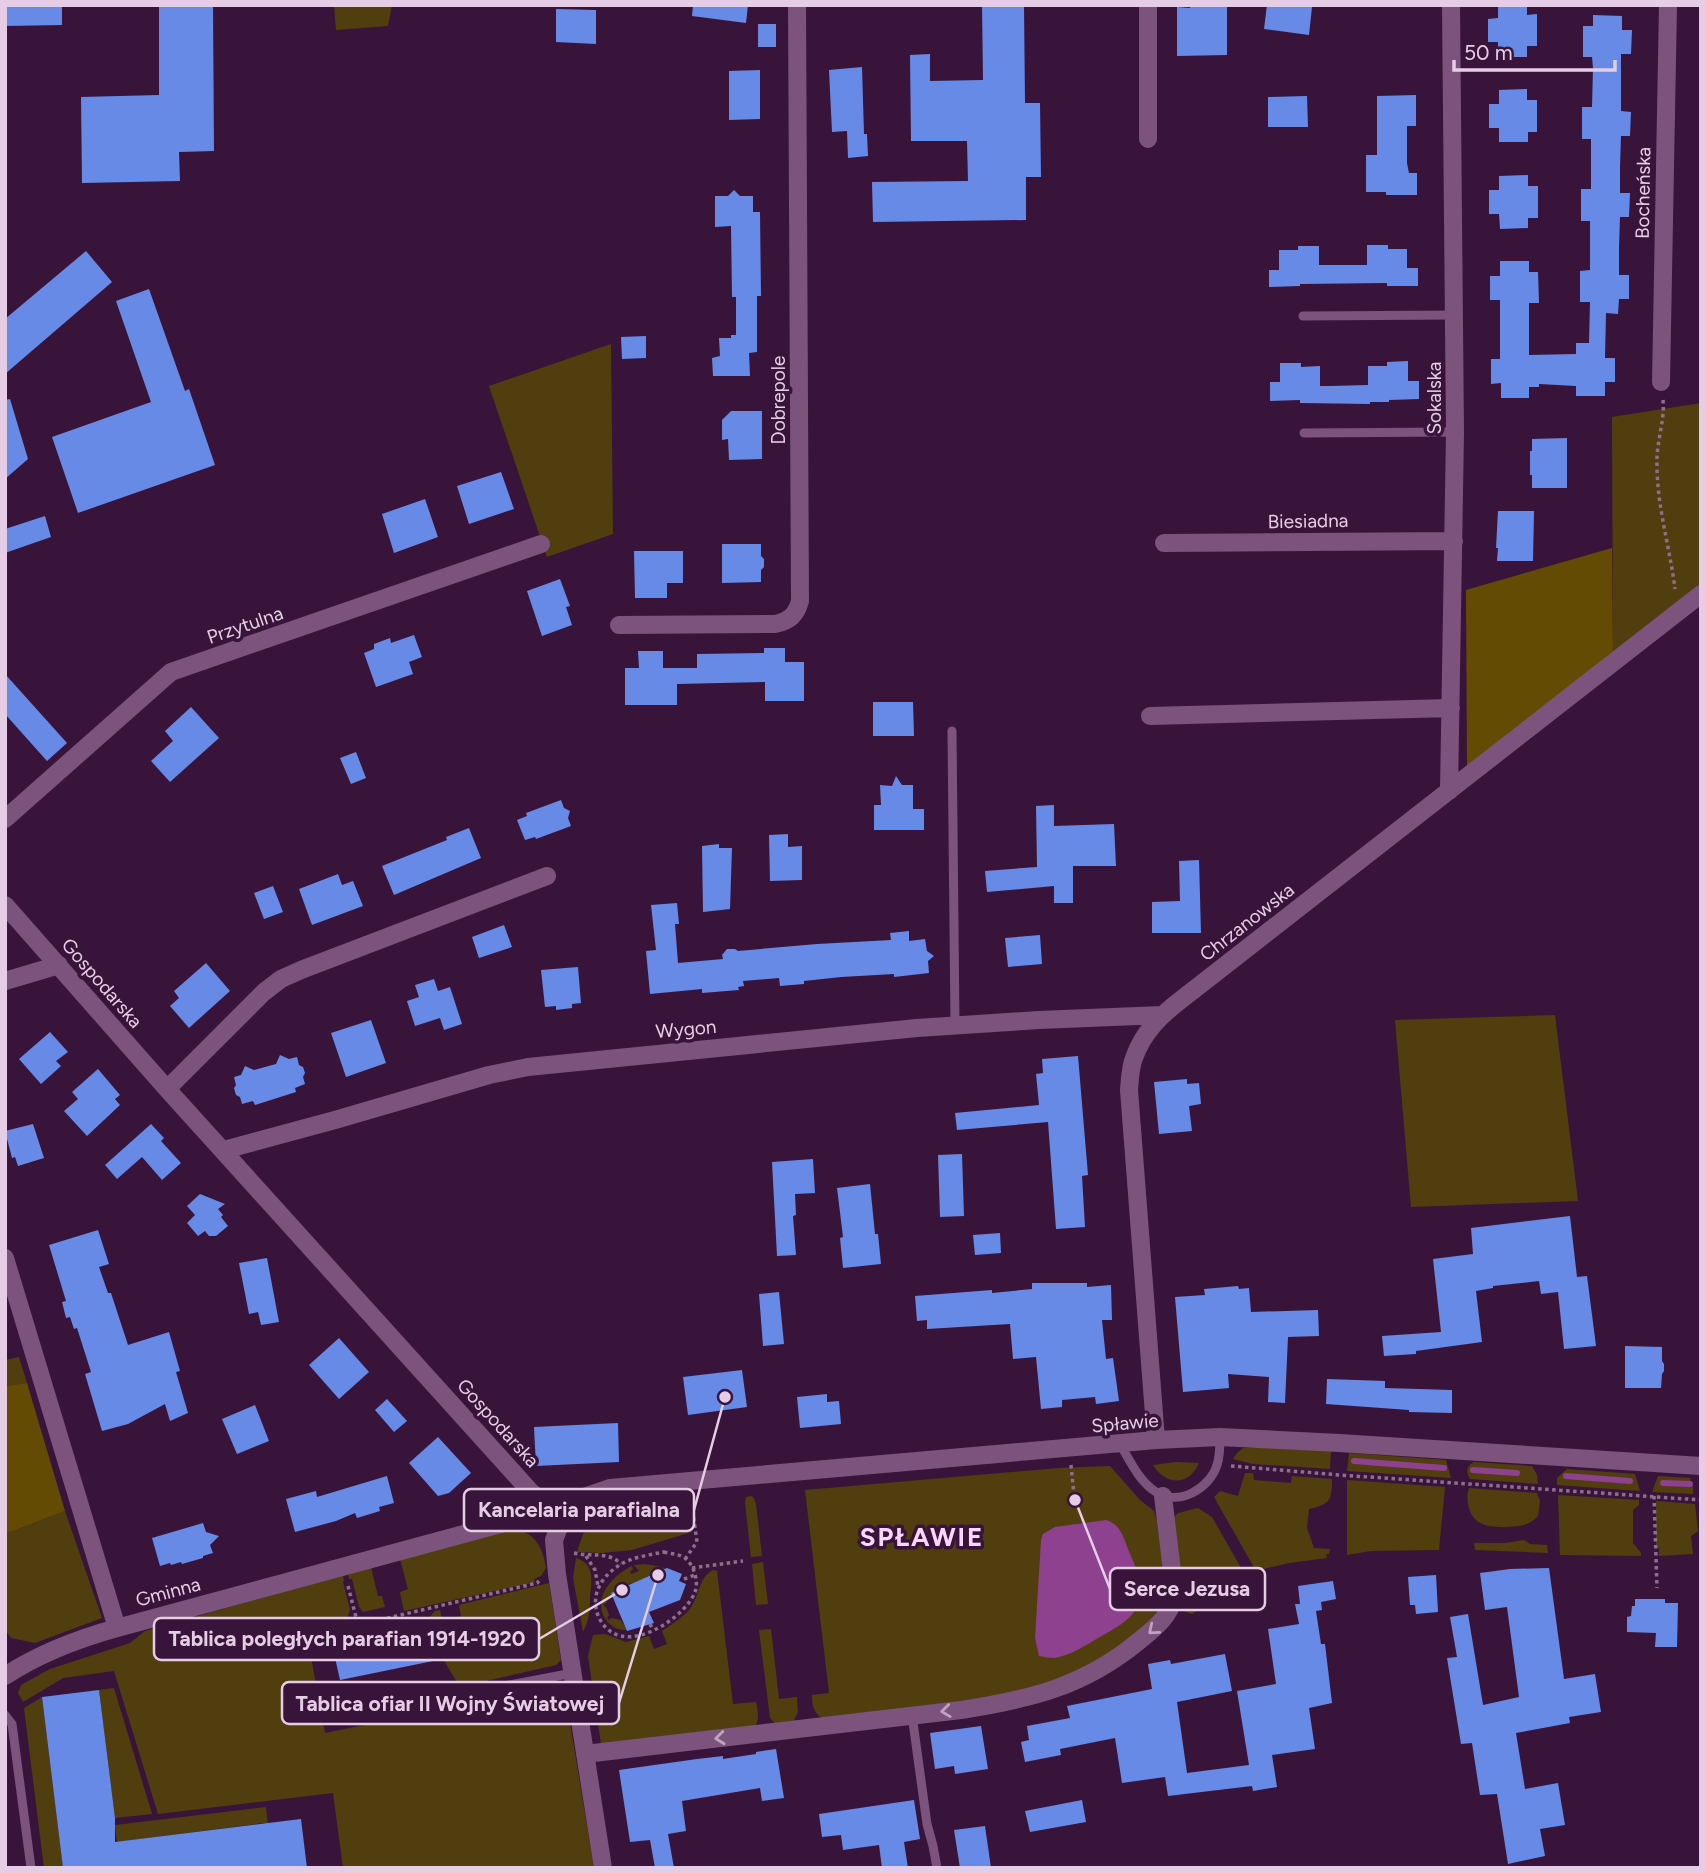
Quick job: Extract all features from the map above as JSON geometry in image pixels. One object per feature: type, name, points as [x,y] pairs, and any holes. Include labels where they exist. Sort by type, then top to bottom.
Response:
[{"type":"street","name":"Dobrepole","points":[[619,625],[775,624],[793,617],[798,610],[797,5]]},
{"type":"street","points":[[1147,139],[1148,5]]},
{"type":"street","name":"Sokalska","points":[[1449,792],[1455,432],[1451,5]]},
{"type":"street","name":"Bocheńska","points":[[1661,382],[1668,5]]},
{"type":"street","name":"Biesiadna","points":[[1164,544],[1454,541]]},
{"type":"street","name":"Przytulna","points":[[5,819],[171,672],[541,544]]},
{"type":"street","name":"Chrzanowska","points":[[1156,1440],[1129,1090],[1133,1059],[1144,1035],[1162,1015],[1701,594]]},
{"type":"street","points":[[1150,716],[1451,708]]},
{"type":"street","points":[[167,1089],[264,992],[281,979],[547,876]]},
{"type":"street","name":"Gospodarska","points":[[5,905],[167,1089],[531,1492],[563,1517]]},
{"type":"street","points":[[5,981],[60,965]]},
{"type":"street","name":"Wygon","points":[[224,1150],[465,1081],[528,1067],[956,1025],[1162,1015]]},
{"type":"street","name":"Gminna","points":[[5,1258],[117,1628],[530,1516],[563,1517]]},
{"type":"street","name":"Spławie","points":[[563,1517],[578,1499],[610,1488],[1156,1440],[1220,1437],[1701,1466]]},
{"type":"street","points":[[585,1754],[997,1704],[1065,1687],[1130,1649],[1163,1622],[1171,1608],[1175,1596],[1163,1496]]},
{"type":"street","points":[[563,1517],[554,1540],[557,1574],[603,1868]]},
{"type":"street","points":[[5,1676],[58,1647],[117,1628]]},
{"type":"lane","points":[[1303,316],[1455,315]]},
{"type":"lane","points":[[1304,433],[1455,432]]},
{"type":"lane","points":[[952,731],[956,1025]]},
{"type":"lane","points":[[1120,1444],[1147,1485],[1163,1496],[1182,1496],[1202,1488],[1211,1477],[1218,1464],[1220,1437]]},
{"type":"lane","points":[[356,1714],[573,1673]]},
{"type":"lane","points":[[5,1715],[12,1724],[31,1868]]},
{"type":"lane","points":[[912,1715],[927,1824],[937,1868]]},
{"type":"path","points":[[1661,382],[1664,409],[1657,443],[1656,467],[1662,520],[1671,555],[1677,612]]},
{"type":"path","points":[[1071,1463],[1074,1495]]},
{"type":"path","points":[[685,1559],[697,1542],[690,1496]]},
{"type":"path","points":[[1654,1496],[1657,1588]]},
{"type":"path","points":[[586,1556],[595,1570],[598,1587],[597,1617],[604,1627],[621,1636],[633,1637],[653,1630],[671,1619],[695,1591],[695,1575],[685,1559],[664,1552],[621,1564],[607,1574],[598,1587]]},
{"type":"path","points":[[571,1553],[610,1556],[621,1564]]},
{"type":"path","points":[[692,1568],[743,1561]]},
{"type":"path","points":[[343,1566],[358,1625],[537,1583],[545,1576],[557,1574]]},
{"type":"path","points":[[684,1579],[695,1575]]},
{"type":"path","points":[[650,1624],[653,1630]]},
{"type":"shaded area","points":[[334,5],[392,5],[388,26],[336,30]]},
{"type":"shaded area","points":[[611,344],[613,534],[547,557],[489,386]]},
{"type":"shaded area","points":[[1701,403],[1701,584],[1613,654],[1612,417]]},
{"type":"shaded area","points":[[1612,548],[1613,654],[1467,767],[1466,590]]},
{"type":"shaded area","points":[[1555,1015],[1578,1201],[1411,1207],[1395,1020]]},
{"type":"shaded area","points":[[19,1357],[27,1383],[5,1386],[5,1360]]},
{"type":"shaded area","points":[[27,1383],[65,1511],[5,1534],[5,1386]]},
{"type":"shaded area","points":[[1243,1448],[1331,1451],[1330,1469],[1253,1464],[1233,1459]]},
{"type":"shaded area","points":[[1349,1453],[1446,1460],[1451,1478],[1347,1471]]},
{"type":"shaded area","points":[[1474,1462],[1532,1466],[1538,1484],[1470,1479],[1468,1469]]},
{"type":"shaded area","points":[[1199,1463],[1189,1476],[1177,1480],[1164,1477],[1153,1465]]},
{"type":"shaded area","points":[[1110,1466],[1140,1500],[1154,1511],[1167,1596],[1157,1618],[1082,1672],[1001,1697],[823,1719],[817,1714],[812,1695],[829,1693],[805,1490]]},
{"type":"shaded area","points":[[1567,1469],[1635,1474],[1640,1491],[1557,1485],[1557,1478]]},
{"type":"shaded area","points":[[1245,1473],[1253,1473],[1254,1480],[1291,1483],[1292,1476],[1332,1479],[1330,1497],[1326,1503],[1309,1509],[1307,1528],[1314,1548],[1330,1549],[1329,1554],[1326,1554],[1327,1558],[1256,1571],[1214,1497],[1220,1491],[1238,1496]]},
{"type":"shaded area","points":[[1658,1476],[1690,1478],[1693,1494],[1652,1492]]},
{"type":"shaded area","points":[[1347,1480],[1445,1487],[1439,1550],[1371,1551],[1347,1555]]},
{"type":"shaded area","points":[[1469,1488],[1537,1493],[1540,1501],[1538,1516],[1528,1524],[1520,1526],[1482,1524],[1470,1511],[1467,1498]]},
{"type":"shaded area","points":[[1558,1495],[1639,1500],[1639,1505],[1633,1510],[1633,1543],[1641,1556],[1560,1555]]},
{"type":"shaded area","points":[[751,1496],[756,1504],[762,1556],[751,1557],[745,1502],[746,1497]]},
{"type":"shaded area","points":[[1656,1501],[1695,1504],[1698,1531],[1691,1536],[1693,1554],[1659,1556],[1656,1546]]},
{"type":"shaded area","points":[[687,1502],[692,1532],[632,1550],[577,1552],[583,1534],[604,1514]]},
{"type":"shaded area","points":[[1198,1508],[1212,1517],[1245,1575],[1192,1614],[1184,1611],[1172,1520],[1178,1513]]},
{"type":"shaded area","points":[[65,1511],[102,1618],[35,1643],[11,1638],[5,1630],[5,1534]]},
{"type":"shaded area","points":[[1106,1520],[1115,1524],[1120,1531],[1135,1566],[1142,1590],[1139,1604],[1125,1621],[1067,1655],[1055,1658],[1039,1656],[1035,1638],[1043,1534],[1055,1527]]},
{"type":"shaded area","points":[[510,1529],[531,1536],[540,1547],[546,1568],[541,1576],[534,1579],[535,1582],[404,1611],[400,1592],[408,1589],[400,1559]]},
{"type":"shaded area","points":[[1524,1540],[1530,1544],[1547,1545],[1548,1553],[1475,1550],[1474,1543],[1505,1543]]},
{"type":"shaded area","points":[[576,1558],[587,1565],[591,1574],[589,1611],[583,1632],[573,1578]]},
{"type":"shaded area","points":[[763,1562],[768,1604],[756,1605],[752,1564]]},
{"type":"shaded area","points":[[644,1564],[666,1569],[611,1593],[604,1604],[609,1615],[607,1618],[621,1620],[627,1630],[621,1630],[611,1625],[602,1613],[602,1596],[618,1575],[632,1566],[631,1574],[639,1571],[634,1565]]},
{"type":"shaded area","points":[[371,1567],[378,1596],[382,1596],[385,1607],[363,1612],[348,1574]]},
{"type":"shaded area","points":[[713,1570],[717,1571],[733,1704],[756,1702],[756,1725],[754,1728],[601,1744],[588,1656],[593,1635],[605,1634],[626,1642],[649,1636],[654,1649],[667,1644],[662,1631],[690,1609],[704,1577]]},
{"type":"shaded area","points":[[343,1575],[352,1635],[309,1646],[325,1733],[540,1689],[564,1687],[594,1868],[343,1868],[333,1793],[158,1814],[114,1671],[63,1678],[23,1702],[18,1693],[21,1685],[50,1669],[130,1643],[145,1631]]},
{"type":"shaded area","points":[[549,1583],[561,1660],[556,1665],[460,1687],[443,1659],[433,1661],[425,1623],[429,1622],[428,1619],[435,1611],[440,1610],[442,1620],[461,1616],[459,1605]]},
{"type":"shaded area","points":[[771,1629],[779,1699],[797,1697],[798,1712],[793,1722],[776,1725],[770,1718],[759,1630]]},
{"type":"shaded area","points":[[114,1688],[152,1814],[115,1818],[99,1690]]},
{"type":"shaded area","points":[[42,1697],[63,1868],[44,1868],[24,1708]]},
{"type":"shaded area","points":[[266,1807],[268,1825],[263,1823],[117,1842],[115,1825]]},
{"type":"building","points":[[159,5],[213,5],[214,151],[179,152],[180,181],[82,183],[81,97],[159,95]]},
{"type":"building","points":[[693,5],[748,5],[746,23],[692,16]]},
{"type":"building","points":[[982,5],[1024,5],[1025,103],[1040,103],[1041,177],[1026,177],[1026,220],[873,222],[872,182],[968,181],[967,141],[911,141],[910,55],[930,54],[930,81],[983,80]]},
{"type":"building","points":[[1190,5],[1227,5],[1227,55],[1177,56],[1177,7],[1190,8]]},
{"type":"building","points":[[1267,5],[1312,7],[1309,35],[1264,29]]},
{"type":"building","points":[[1498,5],[1527,5],[1527,15],[1537,14],[1537,46],[1527,46],[1527,57],[1498,57],[1498,42],[1488,42],[1488,19],[1498,18]]},
{"type":"building","points":[[5,7],[62,7],[62,25],[5,26]]},
{"type":"building","points":[[556,9],[596,10],[596,44],[556,42]]},
{"type":"building","points":[[1593,15],[1622,16],[1622,30],[1632,30],[1631,54],[1621,54],[1621,111],[1631,112],[1630,136],[1621,136],[1620,193],[1630,193],[1629,217],[1620,217],[1619,275],[1629,275],[1629,299],[1619,299],[1618,314],[1606,313],[1605,358],[1615,358],[1615,382],[1605,382],[1605,396],[1576,396],[1576,386],[1539,384],[1539,387],[1529,387],[1529,398],[1501,398],[1501,383],[1491,384],[1491,359],[1500,359],[1500,300],[1490,300],[1490,276],[1500,276],[1500,261],[1529,261],[1529,272],[1538,272],[1539,303],[1529,303],[1529,355],[1576,354],[1576,343],[1589,343],[1590,302],[1580,302],[1580,271],[1590,270],[1590,221],[1581,221],[1581,189],[1591,189],[1591,139],[1582,139],[1582,107],[1592,107],[1592,57],[1583,57],[1583,26],[1593,26]]},
{"type":"building","points":[[758,24],[776,24],[776,47],[758,47]]},
{"type":"building","points":[[862,67],[864,134],[867,134],[868,156],[848,158],[847,131],[832,132],[829,70]]},
{"type":"building","points":[[760,70],[760,119],[729,120],[729,71]]},
{"type":"building","points":[[1527,89],[1527,100],[1537,100],[1537,132],[1528,132],[1528,142],[1499,142],[1499,128],[1489,128],[1489,104],[1499,104],[1499,90]]},
{"type":"building","points":[[1416,95],[1416,126],[1407,126],[1407,163],[1409,173],[1417,173],[1417,195],[1366,192],[1366,155],[1377,155],[1377,96]]},
{"type":"building","points":[[1307,96],[1308,127],[1268,127],[1268,97]]},
{"type":"building","points":[[1528,175],[1528,186],[1538,186],[1538,218],[1528,218],[1528,228],[1500,229],[1499,214],[1489,214],[1489,190],[1499,190],[1499,176]]},
{"type":"building","points":[[734,190],[740,196],[753,196],[753,212],[760,212],[761,296],[757,296],[757,352],[749,353],[750,376],[713,376],[712,358],[720,356],[719,338],[736,335],[736,297],[732,297],[731,226],[715,227],[715,196],[728,196]]},
{"type":"building","points":[[1367,245],[1407,249],[1407,268],[1418,268],[1418,286],[1387,286],[1387,283],[1269,287],[1269,270],[1279,270],[1279,250],[1319,246],[1319,265],[1367,265]]},
{"type":"building","points":[[86,251],[112,282],[5,374],[5,319]]},
{"type":"building","points":[[149,289],[185,391],[189,389],[215,465],[78,513],[52,437],[151,402],[116,301]]},
{"type":"building","points":[[646,336],[646,358],[622,359],[621,337]]},
{"type":"building","points":[[1408,361],[1408,381],[1419,381],[1419,399],[1370,404],[1270,401],[1270,382],[1280,382],[1280,363],[1301,363],[1301,367],[1320,366],[1320,386],[1331,386],[1368,385],[1368,366],[1387,366],[1387,362]]},
{"type":"building","points":[[10,399],[28,459],[5,479],[5,400]]},
{"type":"building","points":[[731,411],[762,411],[762,459],[729,460],[728,439],[722,440],[722,420]]},
{"type":"building","points":[[1567,438],[1567,488],[1532,488],[1532,439]]},
{"type":"building","points":[[501,472],[514,509],[469,524],[457,486]]},
{"type":"building","points":[[425,499],[438,537],[394,553],[382,514]]},
{"type":"building","points":[[1498,511],[1534,511],[1533,561],[1497,561]]},
{"type":"building","points":[[45,516],[51,537],[5,553],[5,529]]},
{"type":"building","points":[[722,544],[761,544],[764,567],[761,570],[761,582],[722,583]]},
{"type":"building","points":[[634,551],[683,551],[683,583],[667,583],[667,598],[635,598]]},
{"type":"building","points":[[560,579],[570,606],[566,607],[572,625],[542,636],[527,591]]},
{"type":"building","points":[[414,635],[422,657],[409,662],[413,674],[376,687],[364,653],[374,649],[374,644],[390,638],[391,643]]},
{"type":"building","points":[[764,648],[785,648],[785,662],[804,662],[804,701],[765,701],[765,682],[677,684],[677,705],[625,705],[625,668],[639,668],[638,651],[663,651],[663,668],[697,668],[697,654],[764,653]]},
{"type":"building","points":[[5,674],[67,743],[47,761],[5,714]]},
{"type":"building","points":[[873,702],[913,702],[914,736],[873,736]]},
{"type":"building","points":[[191,707],[219,738],[170,782],[151,761],[173,741],[165,731]]},
{"type":"building","points":[[356,752],[366,778],[351,784],[340,758]]},
{"type":"building","points":[[896,776],[902,785],[913,785],[913,809],[924,809],[924,830],[874,830],[874,805],[881,805],[880,785],[892,786]]},
{"type":"building","points":[[561,800],[564,808],[570,811],[568,818],[571,826],[536,839],[525,840],[517,820],[527,816],[526,813]]},
{"type":"building","points":[[1054,805],[1054,826],[1114,824],[1116,866],[1073,866],[1073,903],[1054,903],[1054,886],[987,892],[985,871],[1037,867],[1036,806]]},
{"type":"building","points":[[469,828],[481,858],[394,895],[382,866],[447,840],[446,837]]},
{"type":"building","points":[[788,834],[788,847],[802,846],[802,880],[770,881],[769,835]]},
{"type":"building","points":[[719,844],[719,848],[732,848],[730,909],[703,912],[702,846]]},
{"type":"building","points":[[1199,860],[1201,933],[1152,933],[1152,902],[1180,901],[1179,861]]},
{"type":"building","points":[[338,874],[342,885],[353,881],[363,906],[312,925],[299,889]]},
{"type":"building","points":[[273,886],[283,912],[264,919],[254,893]]},
{"type":"building","points":[[677,903],[679,924],[675,924],[678,963],[723,959],[722,955],[727,949],[738,951],[891,940],[890,933],[909,931],[909,941],[925,939],[927,951],[934,956],[928,961],[929,973],[894,977],[894,974],[841,977],[780,986],[779,978],[743,981],[744,986],[738,987],[739,990],[702,993],[702,989],[650,994],[646,951],[656,950],[651,905]]},
{"type":"building","points":[[504,925],[512,947],[479,958],[472,937]]},
{"type":"building","points":[[1040,935],[1042,964],[1008,967],[1005,938]]},
{"type":"building","points":[[206,963],[230,991],[189,1028],[170,1006],[179,998],[174,991]]},
{"type":"building","points":[[578,967],[581,1003],[572,1004],[572,1008],[556,1010],[556,1006],[545,1007],[541,970]]},
{"type":"building","points":[[434,979],[438,991],[450,987],[462,1024],[444,1030],[440,1018],[415,1026],[407,1001],[419,997],[415,985]]},
{"type":"building","points":[[371,1020],[386,1063],[346,1077],[331,1033]]},
{"type":"building","points":[[50,1032],[68,1052],[56,1061],[61,1066],[41,1084],[19,1059]]},
{"type":"building","points":[[280,1055],[289,1059],[297,1057],[305,1073],[305,1084],[295,1088],[296,1092],[274,1099],[255,1105],[253,1101],[242,1104],[240,1097],[236,1095],[234,1077],[241,1075],[245,1066],[254,1070],[276,1064]]},
{"type":"building","points":[[1078,1056],[1088,1175],[1082,1176],[1085,1227],[1056,1229],[1048,1122],[957,1130],[955,1113],[1039,1105],[1036,1074],[1043,1073],[1042,1059]]},
{"type":"building","points":[[98,1069],[120,1095],[115,1099],[120,1105],[87,1136],[64,1111],[78,1099],[72,1092]]},
{"type":"building","points":[[1187,1079],[1187,1084],[1199,1083],[1201,1104],[1189,1106],[1192,1131],[1159,1134],[1154,1082]]},
{"type":"building","points":[[33,1124],[44,1158],[18,1166],[15,1157],[12,1158],[5,1131]]},
{"type":"building","points":[[151,1124],[164,1138],[161,1141],[181,1163],[162,1180],[142,1157],[117,1179],[105,1165]]},
{"type":"building","points":[[962,1154],[964,1216],[940,1217],[938,1155]]},
{"type":"building","points":[[813,1159],[815,1193],[795,1194],[796,1215],[793,1216],[796,1255],[777,1256],[772,1162]]},
{"type":"building","points":[[870,1184],[881,1264],[843,1268],[840,1238],[843,1237],[837,1188]]},
{"type":"building","points":[[200,1194],[225,1204],[218,1209],[228,1226],[216,1236],[209,1236],[205,1231],[198,1236],[187,1223],[195,1215],[187,1206]]},
{"type":"building","points":[[1570,1216],[1577,1277],[1587,1276],[1596,1346],[1564,1349],[1558,1292],[1541,1294],[1539,1281],[1493,1286],[1476,1291],[1482,1342],[1416,1351],[1416,1354],[1384,1356],[1382,1336],[1441,1332],[1433,1259],[1473,1254],[1471,1228]]},
{"type":"building","points":[[98,1230],[109,1264],[99,1267],[108,1293],[111,1293],[128,1345],[169,1332],[180,1371],[176,1372],[188,1413],[170,1421],[165,1404],[128,1424],[102,1431],[85,1374],[91,1372],[77,1328],[74,1329],[70,1317],[66,1318],[62,1302],[66,1301],[49,1245]]},
{"type":"building","points":[[1000,1233],[1001,1253],[975,1255],[973,1235]]},
{"type":"building","points":[[267,1258],[279,1322],[261,1325],[258,1312],[249,1314],[239,1263]]},
{"type":"building","points":[[1032,1283],[1087,1283],[1087,1287],[1111,1285],[1112,1320],[1102,1320],[1106,1359],[1113,1358],[1119,1401],[1096,1404],[1095,1397],[1062,1400],[1062,1407],[1041,1409],[1036,1357],[1013,1359],[1010,1324],[927,1329],[927,1320],[917,1321],[915,1296],[1032,1289]]},
{"type":"building","points":[[1238,1286],[1239,1289],[1249,1288],[1251,1312],[1318,1310],[1319,1336],[1288,1337],[1285,1403],[1268,1402],[1269,1377],[1228,1374],[1229,1388],[1183,1392],[1175,1297],[1205,1295],[1204,1289]]},
{"type":"building","points":[[779,1292],[784,1344],[763,1346],[759,1294]]},
{"type":"building","points":[[339,1338],[369,1372],[339,1399],[309,1365]]},
{"type":"building","points":[[1625,1346],[1662,1347],[1664,1371],[1661,1388],[1625,1388]]},
{"type":"building","points":[[742,1370],[747,1407],[688,1415],[683,1377]]},
{"type":"building","points":[[1327,1379],[1385,1381],[1385,1388],[1452,1390],[1452,1413],[1326,1404]]},
{"type":"building","points":[[827,1394],[827,1402],[839,1401],[841,1424],[800,1428],[797,1397]]},
{"type":"building","points":[[387,1399],[407,1421],[394,1432],[375,1410]]},
{"type":"building","points":[[255,1405],[269,1441],[237,1454],[222,1419]]},
{"type":"building","points":[[618,1423],[619,1462],[536,1466],[534,1427]]},
{"type":"building","points":[[438,1437],[471,1473],[449,1493],[438,1496],[409,1463]]},
{"type":"building","points":[[387,1476],[394,1503],[379,1507],[380,1511],[357,1518],[355,1513],[295,1532],[286,1499],[316,1491],[317,1497]]},
{"type":"building","points":[[203,1523],[206,1532],[219,1536],[210,1545],[213,1553],[182,1564],[160,1566],[152,1538]]},
{"type":"building","points":[[667,1568],[682,1574],[679,1581],[686,1584],[680,1600],[649,1612],[654,1623],[627,1631],[611,1593]]},
{"type":"building","points":[[1549,1568],[1564,1679],[1595,1674],[1601,1712],[1569,1717],[1570,1723],[1516,1733],[1525,1789],[1558,1783],[1565,1825],[1540,1829],[1545,1856],[1508,1864],[1497,1794],[1480,1795],[1472,1743],[1461,1744],[1447,1658],[1457,1657],[1450,1617],[1468,1614],[1483,1705],[1519,1697],[1507,1607],[1485,1610],[1480,1573]]},
{"type":"building","points":[[1436,1575],[1438,1612],[1416,1614],[1415,1605],[1410,1605],[1408,1577]]},
{"type":"building","points":[[1333,1581],[1336,1599],[1321,1602],[1322,1610],[1316,1611],[1321,1644],[1325,1644],[1332,1703],[1309,1708],[1315,1749],[1272,1755],[1277,1787],[1253,1791],[1252,1786],[1168,1796],[1165,1777],[1122,1783],[1115,1738],[1060,1749],[1061,1755],[1025,1762],[1021,1742],[1029,1740],[1027,1726],[1070,1718],[1067,1706],[1152,1689],[1148,1664],[1170,1660],[1171,1664],[1225,1654],[1232,1691],[1177,1702],[1187,1773],[1249,1765],[1237,1691],[1276,1684],[1268,1629],[1299,1624],[1295,1604],[1300,1604],[1298,1586]]},
{"type":"building","points":[[1635,1599],[1665,1599],[1665,1603],[1678,1603],[1677,1647],[1655,1647],[1656,1633],[1627,1632],[1627,1617],[1631,1616]]},
{"type":"building","points":[[424,1620],[433,1661],[340,1680],[331,1640]]},
{"type":"building","points":[[99,1690],[115,1818],[115,1842],[301,1819],[307,1868],[63,1868],[42,1697]]},
{"type":"building","points":[[981,1726],[988,1769],[955,1774],[954,1766],[935,1769],[930,1733]]},
{"type":"building","points":[[776,1749],[784,1798],[762,1801],[760,1788],[682,1801],[686,1831],[668,1834],[674,1868],[655,1868],[650,1840],[630,1842],[619,1770],[723,1756],[723,1759]]},
{"type":"building","points":[[914,1800],[920,1839],[904,1842],[908,1868],[882,1868],[879,1845],[843,1850],[841,1835],[822,1837],[819,1814]]},
{"type":"building","points":[[1082,1800],[1086,1822],[1030,1832],[1025,1811]]},
{"type":"building","points":[[985,1826],[991,1868],[960,1868],[954,1830]]},
{"type":"waterway","points":[[1354,1461],[1444,1468]]},
{"type":"waterway","points":[[1473,1470],[1517,1473]]},
{"type":"waterway","points":[[1566,1476],[1630,1481]]},
{"type":"waterway","points":[[1663,1483],[1690,1484]]},
{"type":"place","name":"Kancelaria parafialna","points":[[725,1397]]},
{"type":"place","name":"Serce Jezusa","points":[[1075,1500]]},
{"type":"place","name":"Tablica ofiar II Wojny Światowej","points":[[658,1575]]},
{"type":"place","name":"Tablica poległych parafian 1914-1920","points":[[622,1590]]},
{"type":"district","name":"SPŁAWIE","points":[[922,1537]]}]
